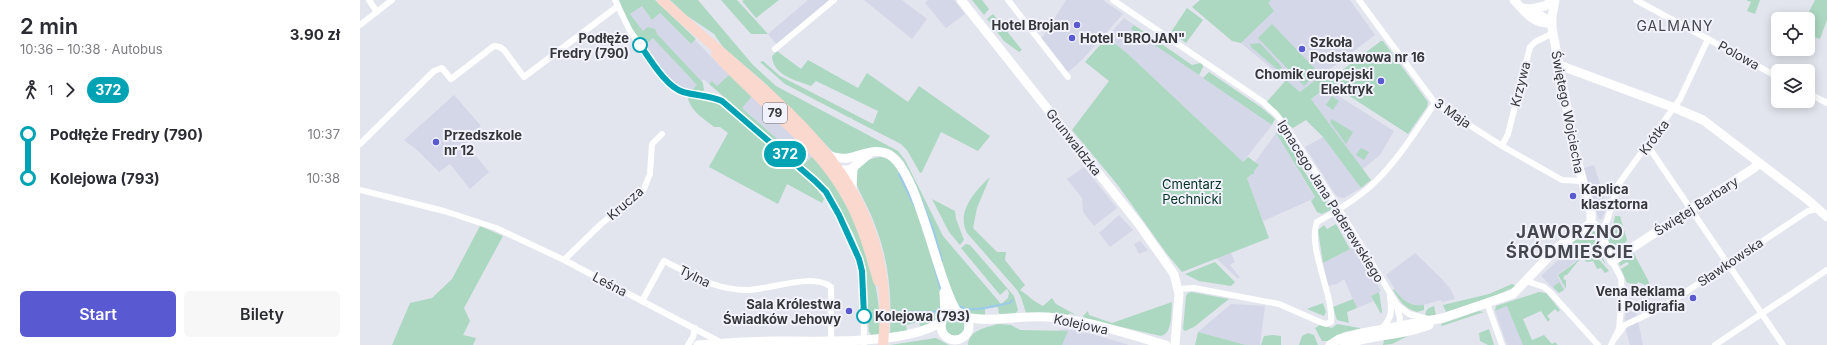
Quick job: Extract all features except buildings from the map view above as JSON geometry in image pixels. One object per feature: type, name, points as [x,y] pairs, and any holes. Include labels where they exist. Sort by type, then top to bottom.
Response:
[{"type":"main road","name":"79","points":[[662,0],[704,39],[733,73],[802,139],[828,168],[839,184],[861,226],[872,257],[884,305]]},
{"type":"main road","name":"79","points":[[704,39],[723,52],[830,156],[852,189],[867,218],[879,254],[884,283],[885,322],[883,345]]},
{"type":"street","points":[[369,0],[377,12]]},
{"type":"street","points":[[360,25],[392,0]]},
{"type":"street","points":[[615,0],[630,32],[669,84],[684,92],[707,95],[722,101],[826,192],[839,215],[859,259],[862,271],[864,343],[916,334],[951,313],[962,315]]},
{"type":"street","points":[[775,49],[834,0]]},
{"type":"street","name":"Grunwaldzka","points":[[961,0],[1138,223],[1174,274],[1179,289],[1175,345]]},
{"type":"street","points":[[1008,0],[1068,77]]},
{"type":"street","name":"Ignacego Jana Paderewskiego","points":[[1113,0],[1263,102],[1276,114],[1288,129],[1339,209],[1396,303],[1409,314],[1416,317],[1433,320]]},
{"type":"street","name":"3 Maja","points":[[1359,0],[1435,103],[1502,146],[1562,180],[1582,181]]},
{"type":"street","points":[[1514,0],[1527,9],[1531,18],[1545,23],[1551,23]]},
{"type":"street","points":[[1527,9],[1542,7],[1554,0]]},
{"type":"street","name":"Świętego Wojciecha","points":[[1554,0],[1551,23],[1582,181],[1591,213],[1591,223]]},
{"type":"street","name":"Polowa","points":[[1636,0],[1771,73]]},
{"type":"street","points":[[360,144],[434,71],[442,68],[451,79],[494,46],[500,47],[504,50],[524,77],[618,6]]},
{"type":"street","name":"Krzywa","points":[[1502,146],[1508,134],[1530,48],[1535,42],[1553,33]]},
{"type":"street","name":"Krótka","points":[[1600,234],[1607,221],[1618,185],[1675,108],[1708,39]]},
{"type":"street","points":[[1559,65],[1675,108],[1703,120],[1759,163],[1823,207],[1827,217]]},
{"type":"street","points":[[1815,97],[1827,103]]},
{"type":"street","points":[[1179,289],[1194,288],[1279,304],[1320,322],[1326,324],[1331,322],[1332,313],[1320,267],[1314,229],[1317,222],[1339,209],[1379,178],[1390,166],[1435,103]]},
{"type":"street","name":"Krucza","points":[[564,260],[601,224],[644,189],[650,174],[652,144],[662,134]]},
{"type":"street","points":[[1646,147],[1652,152],[1783,345]]},
{"type":"street","points":[[830,156],[847,158],[872,152],[879,152],[889,154],[900,165],[926,223],[944,286],[968,324],[965,338],[957,340],[916,334]]},
{"type":"street","points":[[828,168],[840,171],[853,168],[872,152]]},
{"type":"street","points":[[839,184],[840,171],[847,158]]},
{"type":"street","name":"Świętej Barbary","points":[[1612,261],[1692,210],[1754,168],[1759,163]]},
{"type":"street","points":[[852,189],[853,168]]},
{"type":"street","name":"Leśna","points":[[360,190],[474,220],[496,228],[642,299],[723,343],[864,343]]},
{"type":"street","name":"Sławkowska","points":[[1616,337],[1623,327],[1663,307],[1808,211],[1823,207]]},
{"type":"street","points":[[1330,345],[1349,336],[1381,329],[1416,330],[1443,318],[1509,295],[1518,290],[1556,248],[1591,223],[1598,228],[1620,278],[1622,287],[1620,328],[1611,345]]},
{"type":"street","name":"Tylna","points":[[642,299],[664,261],[714,286],[726,289],[758,290],[800,282],[827,284],[831,287],[832,342]]},
{"type":"street","points":[[1715,345],[1827,270]]},
{"type":"street","points":[[1526,280],[1544,287],[1551,293],[1598,345]]},
{"type":"street","points":[[944,286],[942,332],[950,340]]},
{"type":"street","name":"Ignacego Jana Paderewskiego","points":[[1389,293],[1392,308],[1391,318]]},
{"type":"street","name":"Ignacego Jana Paderewskiego","points":[[1396,303],[1401,322],[1399,329]]},
{"type":"street","points":[[1488,303],[1502,345]]},
{"type":"street","name":"Kolejowa","points":[[962,315],[993,319],[1022,317],[1056,318],[1084,323],[1166,345]]},
{"type":"street","points":[[1381,329],[1391,318],[1399,329]]},
{"type":"street","points":[[1344,345],[1443,318]]},
{"type":"street","name":"Kolejowa","points":[[965,338],[993,319]]},
{"type":"street","points":[[688,345],[693,337],[695,328]]},
{"type":"street","points":[[698,345],[723,343]]},
{"type":"shaded area","points":[[808,0],[830,0],[777,45],[768,34]]},
{"type":"shaded area","points":[[864,0],[902,0],[927,19],[912,39]]},
{"type":"shaded area","points":[[928,0],[954,0],[965,14],[946,28],[925,3]]},
{"type":"shaded area","name":"Hotel \"BROJAN\"","points":[[1066,0],[1103,0],[1123,14],[1082,60],[1066,74],[1040,41]]},
{"type":"shaded area","name":"Szkoła Podstawowa nr 16","points":[[1271,0],[1350,0],[1375,35],[1300,92],[1241,43],[1274,11],[1267,3]]},
{"type":"shaded area","points":[[642,6],[652,20],[660,13],[690,43],[695,40],[729,75],[717,86],[712,81],[709,84],[704,79],[691,91],[677,87],[644,46],[657,34],[643,31],[630,14]]},
{"type":"shaded area","points":[[1124,18],[1134,25],[1132,29],[1272,125],[1243,162],[1129,55],[1107,37]]},
{"type":"shaded area","points":[[1326,88],[1394,131],[1380,155],[1363,169],[1311,99]]},
{"type":"shaded area","name":"Przedszkole nr 12","points":[[454,95],[481,126],[479,127],[481,131],[465,143],[489,172],[470,189],[450,164],[439,172],[417,150],[404,140]]},
{"type":"shaded area","points":[[752,96],[813,156],[805,163],[741,107]]},
{"type":"shaded area","points":[[1276,133],[1315,198],[1263,221],[1247,178],[1259,165],[1255,162]]},
{"type":"shaded area","points":[[1323,137],[1361,188],[1344,198],[1338,197],[1335,194],[1305,147]]},
{"type":"shaded area","points":[[1594,165],[1607,206],[1602,219],[1599,220],[1584,168]]},
{"type":"shaded area","points":[[1084,167],[1117,208],[1094,226],[1083,212],[1082,198],[1067,179]]},
{"type":"shaded area","points":[[1119,215],[1133,230],[1110,247],[1099,233]]},
{"type":"shaded area","points":[[1140,241],[1148,250],[1139,254],[1134,244]]},
{"type":"shaded area","points":[[1355,246],[1381,291],[1371,296],[1374,301],[1357,308],[1344,279],[1337,284],[1328,286],[1323,263]]},
{"type":"shaded area","points":[[1573,252],[1576,261],[1557,275],[1565,289],[1558,293],[1541,276],[1558,260]]},
{"type":"shaded area","points":[[1231,253],[1235,262],[1230,265],[1240,277],[1238,279],[1216,258]]},
{"type":"shaded area","points":[[1415,253],[1442,279],[1451,290],[1455,299],[1442,302],[1441,300],[1420,306],[1409,304],[1399,296],[1386,275]]},
{"type":"shaded area","points":[[1231,304],[1265,306],[1260,345],[1246,345],[1198,332]]},
{"type":"shaded area","points":[[1507,306],[1523,345],[1507,345],[1495,311]]},
{"type":"shaded area","points":[[1626,311],[1636,312],[1643,345],[1630,345],[1624,324]]},
{"type":"shaded area","points":[[1066,329],[1092,334],[1129,345],[1051,345],[1058,330]]},
{"type":"green space","points":[[619,0],[655,0],[696,39],[691,44],[660,13],[652,20],[642,6],[630,14],[643,31],[648,27],[655,29],[657,34],[703,83],[704,91],[692,90],[697,85],[653,38],[644,46],[628,23]]},
{"type":"green space","points":[[670,0],[698,0],[753,65],[776,86],[898,151],[905,160],[943,236],[1001,304],[1008,298],[1009,293],[1007,289],[1000,295],[961,248],[966,244],[970,245],[1014,296],[1018,310],[1016,313],[999,314],[998,307],[985,308],[985,316],[967,316],[959,310],[945,272],[926,211],[904,162],[898,155],[886,149],[849,155],[835,154],[766,84],[723,47],[714,34],[686,15]]},
{"type":"green space","points":[[721,0],[737,0],[768,34],[751,34]]},
{"type":"green space","points":[[779,0],[756,18],[742,1]]},
{"type":"green space","points":[[972,0],[982,0],[989,9],[984,15]]},
{"type":"green space","points":[[1200,0],[1271,0],[1268,3],[1274,11],[1241,43],[1232,41],[1192,7]]},
{"type":"green space","points":[[1746,0],[1760,0],[1755,14],[1747,11],[1751,2]]},
{"type":"green space","points":[[1815,0],[1827,0],[1827,20],[1820,39],[1815,37],[1815,12],[1809,12]]},
{"type":"green space","points":[[1187,8],[1203,20],[1186,43],[1171,32]]},
{"type":"green space","points":[[993,14],[1022,50],[1019,52],[1004,41],[987,19]]},
{"type":"green space","points":[[1272,24],[1318,72],[1304,86],[1258,38]]},
{"type":"green space","points":[[1134,25],[1192,65],[1202,64],[1203,67],[1199,75],[1131,29]]},
{"type":"green space","name":"Cmentarz Pechnicki","points":[[1107,37],[1129,55],[1243,162],[1248,157],[1259,165],[1254,171],[1254,174],[1247,178],[1269,238],[1182,272],[1167,254],[1117,184],[1072,130],[1109,81],[1085,62]]},
{"type":"green space","points":[[1383,41],[1428,102],[1427,107],[1408,134],[1334,86],[1326,88],[1311,99],[1371,180],[1361,188],[1323,137],[1306,120],[1293,128],[1265,104],[1286,80],[1300,92],[1327,71],[1331,75],[1337,74]]},
{"type":"green space","points":[[1260,43],[1282,67],[1279,71],[1251,47],[1250,44]]},
{"type":"green space","points":[[777,51],[801,69],[808,60],[858,88],[867,73],[908,102],[919,86],[990,136],[978,151],[941,132],[922,172],[920,173],[907,150],[901,144],[785,84],[760,62],[763,61],[780,76],[873,124],[878,111],[816,81],[811,86],[781,73],[773,63],[772,56]]},
{"type":"green space","points":[[1209,72],[1262,108],[1275,119],[1272,125],[1203,78]]},
{"type":"green space","points":[[729,75],[752,96],[742,108],[805,163],[813,156],[840,195],[862,239],[870,262],[876,286],[880,334],[871,335],[869,332],[864,271],[842,213],[817,177],[709,84],[712,81],[717,86]]},
{"type":"green space","points":[[1332,96],[1339,101],[1333,110],[1326,105]]},
{"type":"green space","points":[[691,97],[706,99],[720,105],[813,184],[824,199],[822,203],[787,184],[778,204],[709,167],[728,133],[720,127],[714,127],[699,115],[690,104],[688,99]]},
{"type":"green space","points":[[1332,119],[1353,132],[1346,144],[1330,122]]},
{"type":"green space","points":[[1282,129],[1302,161],[1302,168],[1324,202],[1330,201],[1332,207],[1331,210],[1322,214],[1317,212],[1311,201],[1315,197],[1276,133]]},
{"type":"green space","points":[[1361,148],[1369,152],[1364,160],[1356,155]]},
{"type":"green space","points":[[881,157],[892,162],[899,172],[907,189],[933,260],[942,301],[941,316],[934,323],[921,329],[919,322],[906,325],[907,331],[890,334],[890,292],[884,252],[873,219],[855,181],[857,171],[862,164],[871,159]]},
{"type":"green space","points":[[990,177],[977,208],[973,228],[997,252],[1006,252],[1005,260],[1025,285],[1020,290],[1043,306],[1052,298],[1056,304],[1076,315],[1069,313],[1068,317],[1026,313],[1017,290],[967,233],[964,225],[965,210],[973,195]]},
{"type":"green space","points":[[932,199],[955,211],[956,219],[964,240],[960,245],[949,232]]},
{"type":"green space","points":[[1615,216],[1620,216],[1627,240],[1625,243],[1626,248],[1621,251],[1620,248],[1618,249],[1619,252],[1614,254],[1606,235],[1608,226],[1613,226]]},
{"type":"green space","points":[[1336,224],[1350,249],[1323,263],[1318,230],[1324,225],[1327,229]]},
{"type":"green space","points":[[480,226],[503,236],[464,308],[470,321],[463,335],[476,338],[473,345],[392,345],[410,303],[432,298],[452,279]]},
{"type":"green space","points":[[1593,229],[1599,237],[1595,235],[1594,237],[1606,265],[1595,251],[1582,246],[1569,248],[1566,244]]},
{"type":"green space","points":[[1575,248],[1587,249],[1594,253],[1579,260],[1567,275],[1565,275],[1563,279],[1566,280],[1566,289],[1558,275],[1576,262],[1575,252],[1558,260],[1556,259],[1563,253]]},
{"type":"green space","points":[[1633,252],[1648,280],[1650,287],[1638,282],[1637,284],[1627,283],[1621,269],[1629,264],[1627,262],[1620,266],[1619,263]]},
{"type":"green space","points":[[1595,255],[1609,271],[1605,273],[1601,268],[1597,269],[1593,261],[1587,262],[1583,259]]},
{"type":"green space","points":[[1215,262],[1235,282],[1231,286],[1199,281],[1185,274]]},
{"type":"green space","points":[[1559,282],[1564,290],[1559,293],[1553,287]]},
{"type":"green space","points":[[1512,284],[1517,286],[1492,297],[1446,312],[1443,305],[1489,294]]},
{"type":"green space","points":[[1394,289],[1410,304],[1424,305],[1424,310],[1417,312],[1409,309],[1400,301],[1393,290]]},
{"type":"green space","points":[[1191,292],[1229,299],[1194,327],[1185,331],[1183,329],[1186,296]]},
{"type":"green space","points":[[1379,292],[1382,311],[1381,314],[1371,296]]},
{"type":"green space","points":[[1539,292],[1546,293],[1560,310],[1558,312],[1555,309],[1547,316],[1550,319],[1548,322],[1541,311],[1523,319],[1532,340],[1544,335],[1552,344],[1555,342],[1558,345],[1523,345],[1507,306],[1495,311],[1496,306]]},
{"type":"green space","points":[[1353,299],[1357,308],[1347,312],[1349,323],[1337,320],[1333,307]]},
{"type":"green space","points":[[1172,302],[1168,331],[1161,336],[1086,319],[1083,316],[1088,311],[1089,315],[1112,323]]},
{"type":"green space","points":[[1323,303],[1326,312],[1324,316],[1307,309]]},
{"type":"green space","points":[[1434,306],[1436,315],[1425,316],[1428,309]]},
{"type":"green space","points":[[1479,311],[1484,312],[1442,326],[1441,324]]},
{"type":"green space","points":[[955,316],[962,319],[965,326],[962,333],[955,336],[948,333],[945,326],[948,319]]},
{"type":"green space","points":[[998,324],[1011,325],[1020,330],[1068,331],[1062,345],[968,345],[971,336],[978,330]]},
{"type":"green space","points":[[1337,324],[1360,329],[1344,332],[1328,341],[1322,341],[1315,328],[1320,325],[1332,328]]},
{"type":"green space","points":[[1489,329],[1494,345],[1488,345],[1480,341],[1479,333]]},
{"type":"green space","points":[[1198,332],[1246,345],[1195,345]]},
{"type":"green space","points":[[1308,333],[1314,335],[1318,345],[1299,345],[1302,336]]},
{"type":"green space","points":[[1264,336],[1281,336],[1281,345],[1261,345]]},
{"type":"green space","points":[[1408,336],[1392,344],[1383,345],[1384,340]]},
{"type":"green space","points":[[936,338],[949,345],[890,345]]},
{"type":"waterway","points":[[899,174],[916,209]]},
{"type":"waterway","points":[[922,201],[934,232],[942,261]]},
{"type":"waterway","points":[[934,265],[941,291]]},
{"type":"waterway","points":[[959,306],[977,309],[1010,303],[1012,300]]},
{"type":"waterway","points":[[906,312],[935,312],[941,307]]},
{"type":"bus line","name":"372","points":[[640,45],[669,84],[684,92],[707,95],[722,101],[826,192],[855,247],[859,259],[862,271],[864,316]]},
{"type":"place","name":"Hotel Brojan","points":[[1077,25]]},
{"type":"place","name":"Hotel \"BROJAN\"","points":[[1072,38]]},
{"type":"place","name":"Podłęże Fredry (790)","points":[[640,45]]},
{"type":"place","name":"Szkoła Podstawowa nr 16","points":[[1302,49]]},
{"type":"place","name":"Chomik europejski Elektryk","points":[[1381,81]]},
{"type":"place","name":"Przedszkole nr 12","points":[[436,142]]},
{"type":"place","name":"Kaplica klasztorna","points":[[1573,196]]},
{"type":"place","name":"Vena Reklama i Poligrafia","points":[[1693,298]]},
{"type":"place","name":"Sala Królestwa Świadków Jehowy","points":[[849,311]]},
{"type":"place","name":"Kolejowa (793)","points":[[864,316]]},
{"type":"district","name":"GALMANY","points":[[1675,26]]},
{"type":"district","name":"JAWORZNO ŚRÓDMIEŚCIE","points":[[1570,242]]}]
